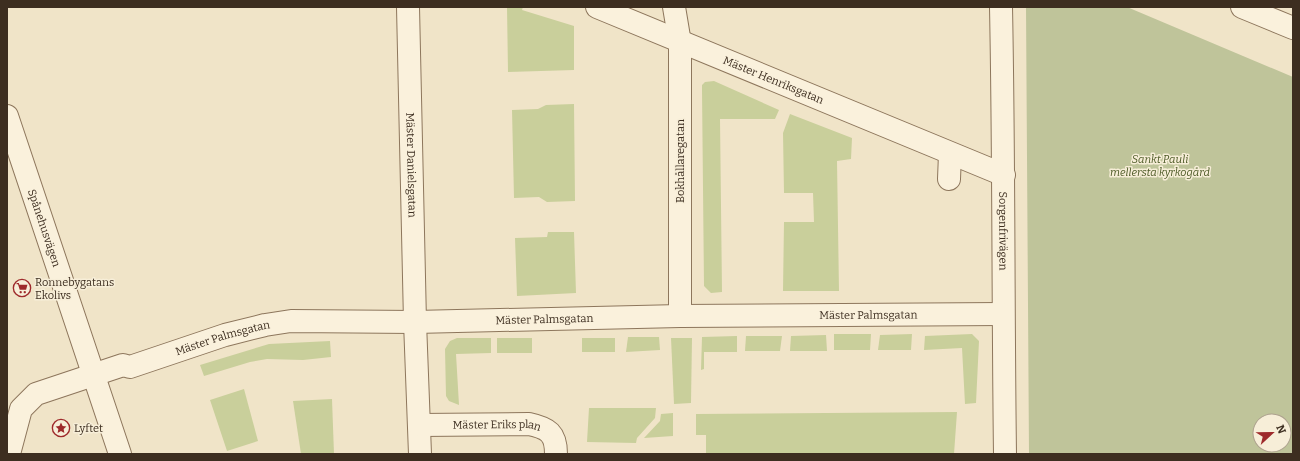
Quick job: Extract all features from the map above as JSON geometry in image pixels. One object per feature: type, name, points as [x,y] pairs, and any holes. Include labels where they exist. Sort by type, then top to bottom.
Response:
[{"type":"street","name":"Mäster Danielsgatan","points":[[408,7],[414,322]]},
{"type":"street","name":"Mäster Henriksgatan","points":[[597,7],[680,43],[1004,176]]},
{"type":"street","name":"Bokhållaregatan","points":[[674,7],[680,43],[680,316]]},
{"type":"street","name":"Sorgenfrivägen","points":[[1001,7],[1004,176],[1003,314],[1005,454]]},
{"type":"street","points":[[1242,7],[1293,28]]},
{"type":"street","name":"Spånehusvägen","points":[[7,116],[120,454]]},
{"type":"street","points":[[949,180],[950,154]]},
{"type":"street","name":"Mäster Palmsgatan","points":[[9,454],[21,409],[36,394],[94,376],[123,365],[130,366],[225,334],[291,321],[414,322],[680,316],[1003,314]]},
{"type":"street","points":[[414,322],[420,454]]},
{"type":"street","name":"Mäster Eriks plan","points":[[419,425],[528,424],[542,427],[551,433],[556,443],[556,454]]},
{"type":"green space","points":[[507,7],[523,7],[522,10],[574,26],[574,70],[508,72]]},
{"type":"green space","name":"Sankt Pauli mellersta kyrkogård","points":[[1026,7],[1127,7],[1293,77],[1293,454],[1029,454]]},
{"type":"green space","points":[[714,81],[779,110],[775,119],[720,119],[722,292],[711,293],[704,286],[702,85],[705,82]]},
{"type":"green space","points":[[574,104],[575,201],[547,202],[539,197],[514,198],[512,110],[538,109],[546,105]]},
{"type":"green space","points":[[790,114],[852,138],[851,159],[837,161],[839,291],[783,291],[784,222],[814,222],[813,193],[784,193],[783,133]]},
{"type":"green space","points":[[548,232],[574,232],[576,293],[517,296],[515,238],[547,237]]},
{"type":"green space","points":[[834,334],[871,334],[870,350],[834,350]]},
{"type":"green space","points":[[912,334],[911,350],[878,350],[880,335]]},
{"type":"green space","points":[[972,334],[979,341],[976,403],[965,404],[962,348],[924,350],[925,336]]},
{"type":"green space","points":[[826,335],[827,351],[790,351],[791,336]]},
{"type":"green space","points":[[737,336],[737,352],[704,352],[704,369],[701,370],[702,337]]},
{"type":"green space","points":[[746,336],[782,336],[780,351],[745,351]]},
{"type":"green space","points":[[628,337],[659,337],[660,350],[626,352]]},
{"type":"green space","points":[[457,338],[491,338],[491,353],[456,354],[459,405],[449,401],[446,396],[445,349],[450,341]]},
{"type":"green space","points":[[497,338],[532,338],[532,353],[497,353]]},
{"type":"green space","points":[[582,338],[615,338],[615,352],[582,352]]},
{"type":"green space","points":[[671,338],[692,338],[691,403],[674,404]]},
{"type":"green space","points":[[330,341],[331,357],[303,360],[267,359],[250,362],[204,376],[200,365],[269,344]]},
{"type":"green space","points":[[244,389],[258,441],[227,451],[210,400]]},
{"type":"green space","points":[[332,399],[334,454],[301,454],[293,401]]},
{"type":"green space","points":[[589,408],[656,408],[655,418],[637,438],[636,443],[587,442]]},
{"type":"green space","points":[[957,412],[954,454],[706,454],[706,435],[696,435],[696,414]]},
{"type":"green space","points":[[673,413],[673,436],[644,438],[660,421],[661,414]]},
{"type":"place","name":"Ronnebygatans Ekolivs","points":[[22,288]]},
{"type":"place","name":"Lyftet","points":[[61,428]]}]
